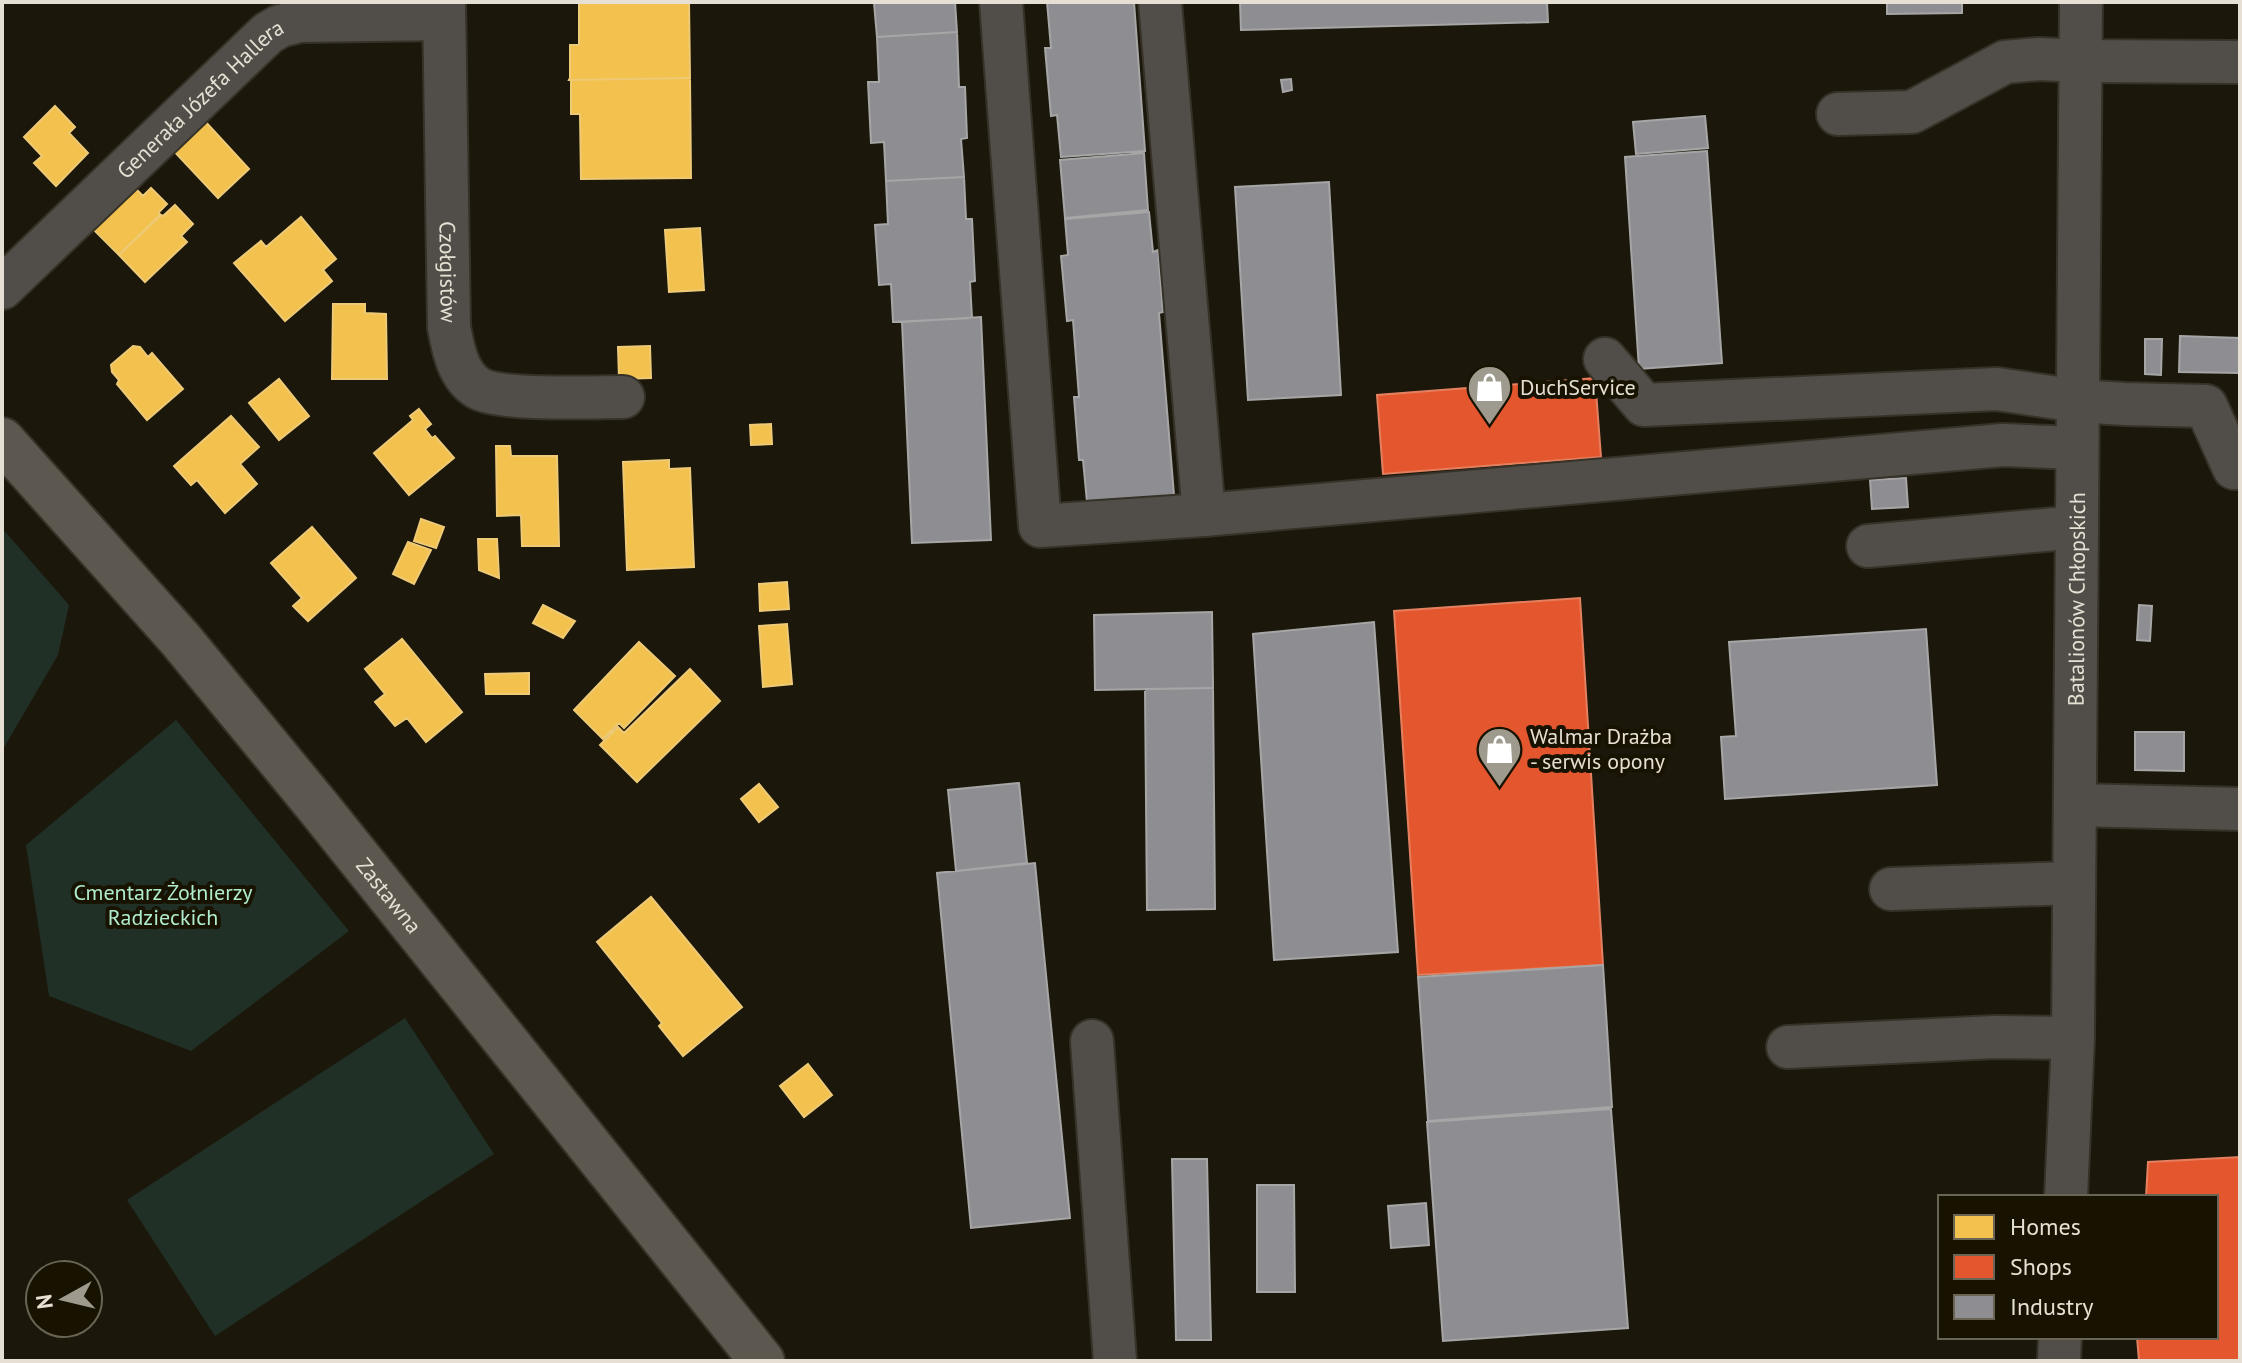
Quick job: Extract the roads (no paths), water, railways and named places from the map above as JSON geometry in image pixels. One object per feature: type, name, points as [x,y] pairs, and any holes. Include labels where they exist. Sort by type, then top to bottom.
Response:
[{"type":"main road","name":"Zastawna","points":[[2,440],[190,651],[762,1361]]},
{"type":"street","points":[[1001,2],[1040,526],[1204,515],[2003,445],[2077,448]]},
{"type":"street","points":[[1160,2],[1204,515]]},
{"type":"street","name":"Batalionów Chłopskich","points":[[2066,1195],[2073,1038],[2081,2]]},
{"type":"street","name":"Generała Józefa Hallera","points":[[2,288],[268,33],[300,21],[444,11]]},
{"type":"street","name":"Czołgistów","points":[[444,11],[449,327],[462,371],[479,388],[503,395],[623,397]]},
{"type":"street","points":[[1838,114],[1912,112],[2005,62],[2039,59],[2240,62]]},
{"type":"street","points":[[1605,359],[1644,405],[1997,389],[2078,401],[2206,406],[2234,468],[2240,468]]},
{"type":"street","points":[[1868,546],[2077,527]]},
{"type":"street","points":[[2075,805],[2240,809]]},
{"type":"street","points":[[1891,889],[2074,883]]},
{"type":"street","points":[[1788,1047],[1995,1037],[2073,1038]]},
{"type":"street","points":[[1092,1041],[1115,1361]]},
{"type":"street","points":[[2059,1361],[2060,1339]]},
{"type":"place","name":"DuchService","points":[[1489,426]]},
{"type":"place","name":"Walmar Drażba - serwis opony","points":[[1499,788]]},
{"type":"park label","name":"Cmentarz Żołnierzy Radzieckich","points":[[163,904]]}]
